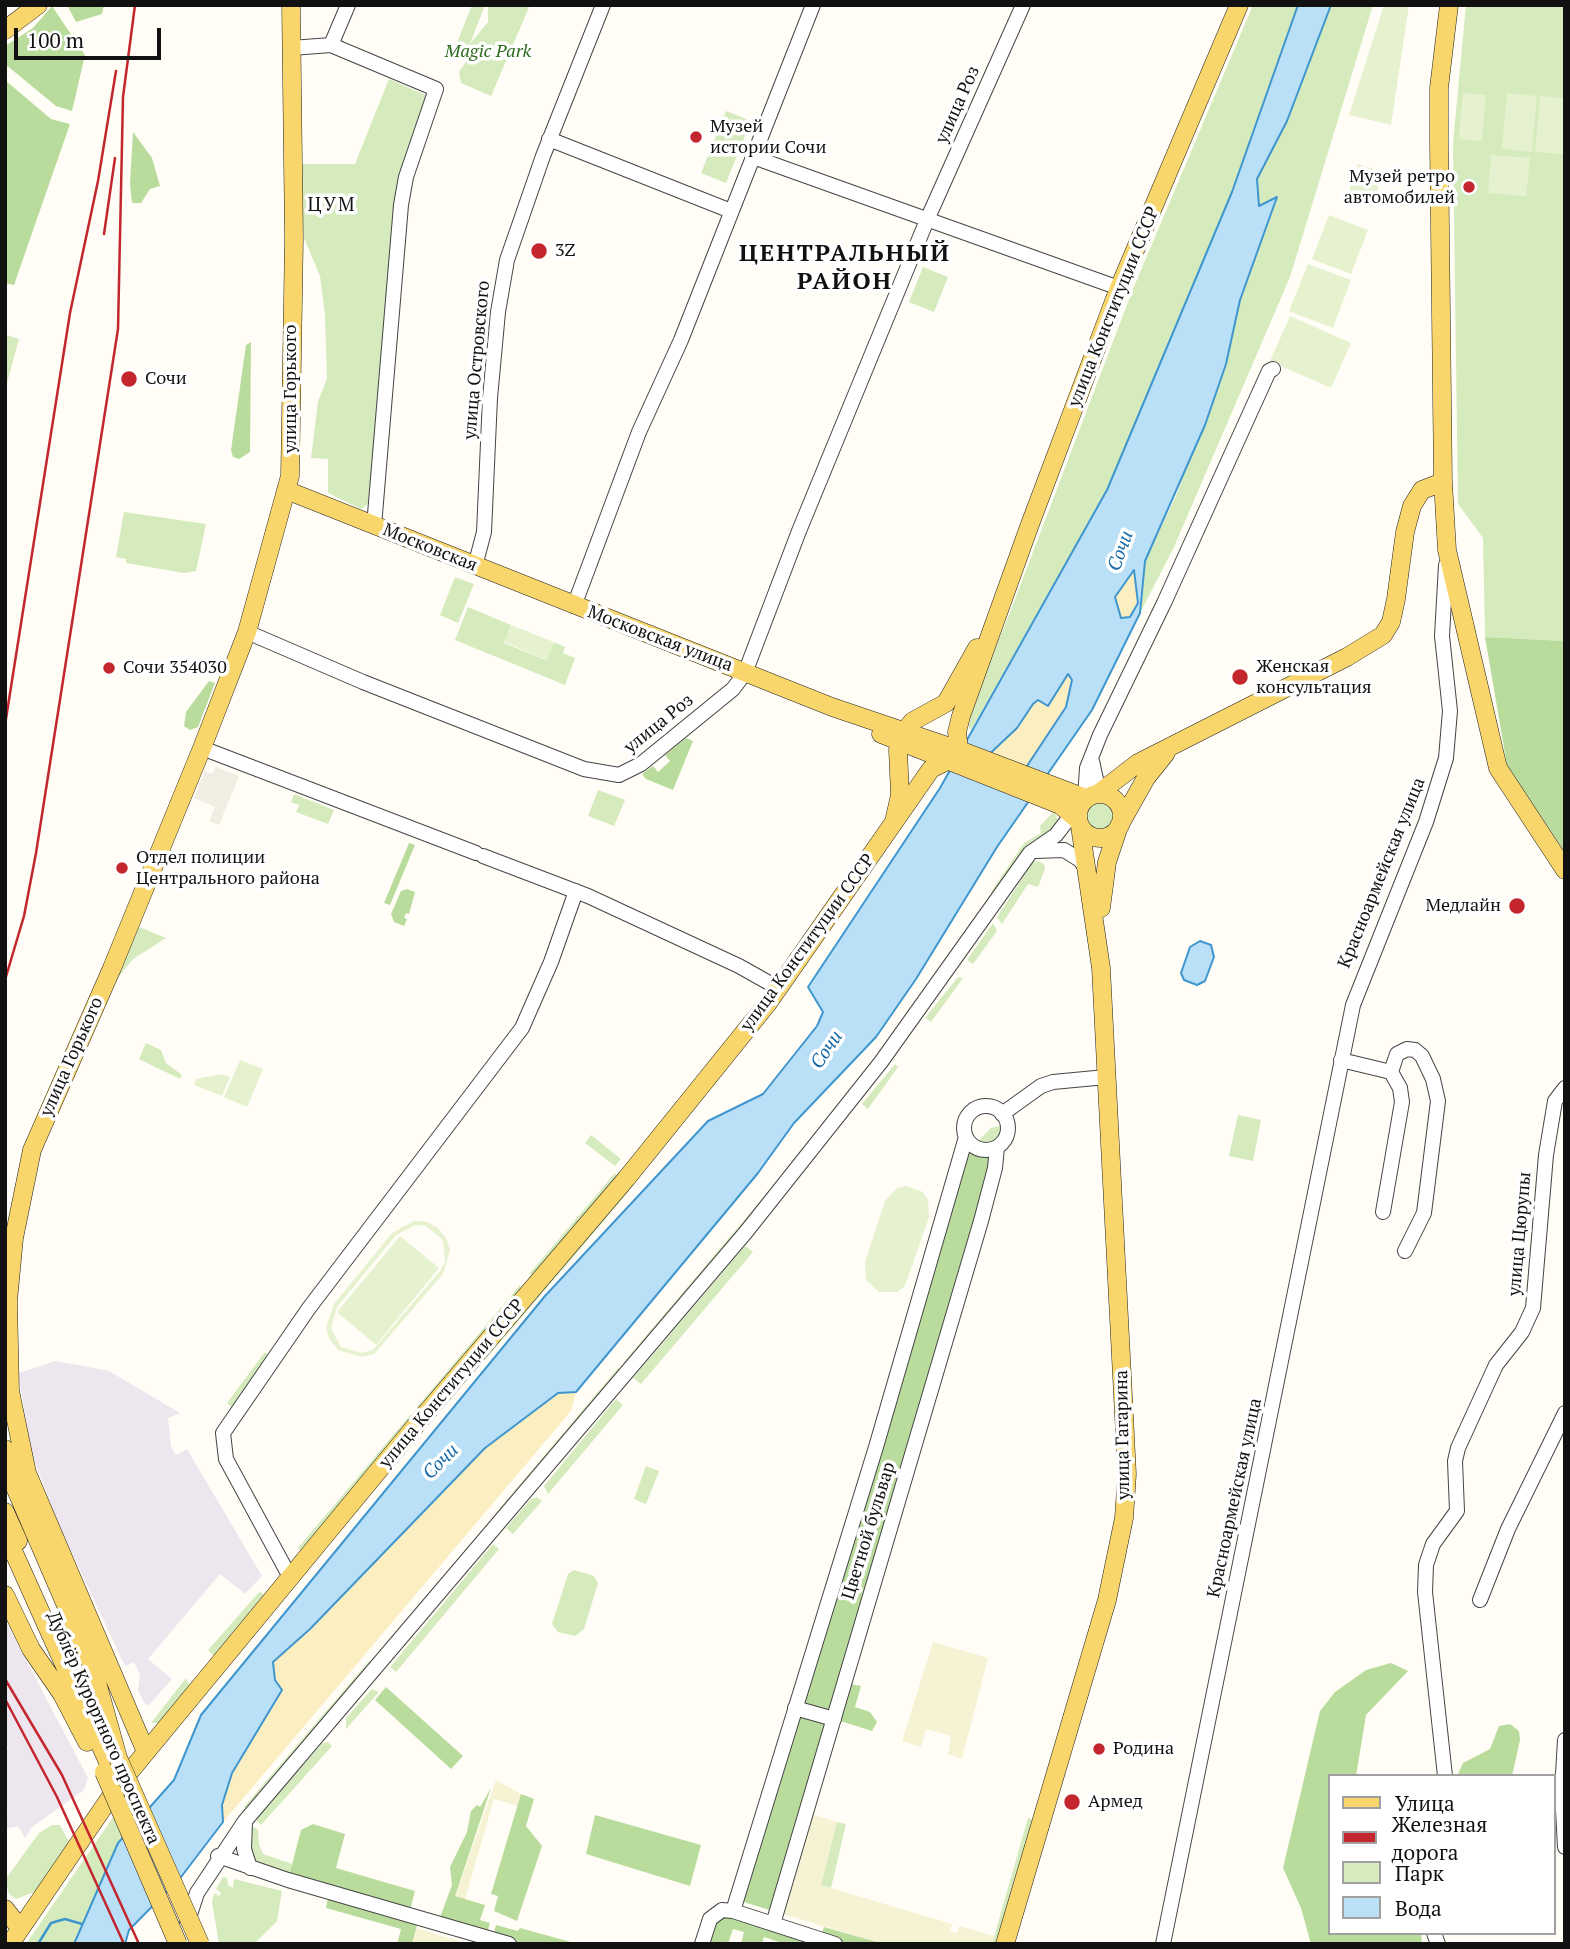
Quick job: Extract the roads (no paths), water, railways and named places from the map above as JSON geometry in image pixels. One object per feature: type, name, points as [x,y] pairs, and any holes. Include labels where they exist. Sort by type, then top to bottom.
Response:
[{"type":"main road","points":[[5,30],[38,5]]},
{"type":"main road","name":"улица Конституции СССР","points":[[998,611],[1119,288],[1239,5]]},
{"type":"main road","points":[[1449,5],[1439,88],[1443,482],[1447,550],[1498,768],[1565,870]]},
{"type":"main road","name":"улица Горького","points":[[146,1752],[27,1473],[10,1391],[6,1357],[8,1250],[32,1150],[148,882],[247,632],[286,490],[291,460],[291,294],[294,239],[291,10]]},
{"type":"main road","points":[[1083,816],[1138,763],[1347,657],[1388,629],[1412,506],[1422,490],[1443,482]]},
{"type":"main road","name":"Московская","points":[[286,490],[574,606]]},
{"type":"main road","name":"Московская улица","points":[[574,606],[832,707],[1053,798],[1083,816]]},
{"type":"main road","points":[[893,823],[900,795],[902,736],[913,721],[939,709],[953,695],[998,611]]},
{"type":"main road","points":[[953,757],[959,724],[998,611]]},
{"type":"main road","points":[[1083,816],[1107,837],[1119,827],[1146,778],[1172,747]]},
{"type":"main road","name":"улица Конституции СССР","points":[[10,1944],[118,1786],[290,1577],[626,1179],[778,988],[931,769],[953,757]]},
{"type":"main road","points":[[1083,816],[1117,802],[1122,814],[1103,880],[1100,953]]},
{"type":"main road","points":[[1083,816],[1087,870],[1100,953]]},
{"type":"main road","name":"улица Гагарина","points":[[1005,1944],[1107,1600],[1124,1518],[1127,1474],[1100,953]]},
{"type":"main road","points":[[5,1450],[12,1478],[93,1668],[118,1758]]},
{"type":"main road","name":"Дублёр Курортного проспекта","points":[[5,1512],[118,1758],[185,1943]]},
{"type":"main road","points":[[5,1533],[118,1786]]},
{"type":"main road","name":"Дублёр Курортного проспекта","points":[[5,1556],[185,1943]]},
{"type":"main road","points":[[5,1595],[31,1649],[62,1694],[104,1772]]},
{"type":"main road","points":[[5,1909],[20,1928]]},
{"type":"street","points":[[331,46],[348,5]]},
{"type":"street","name":"улица Островского","points":[[475,566],[487,508],[491,395],[504,275],[513,237],[603,5]]},
{"type":"street","points":[[574,606],[639,432],[681,340],[813,5]]},
{"type":"street","name":"улица Роз","points":[[247,632],[584,769],[612,775],[632,770],[733,690],[745,673],[799,531],[927,220],[1023,5]]},
{"type":"street","points":[[291,48],[331,46],[436,89],[406,177],[401,205],[374,526]]},
{"type":"street","points":[[549,139],[731,211]]},
{"type":"street","points":[[753,157],[1119,288]]},
{"type":"street","points":[[185,1943],[191,1905],[218,1856],[245,1821],[796,1171],[889,1052],[1031,851],[1083,816],[1092,761],[1100,735],[1164,603],[1269,371],[1273,369]]},
{"type":"street","name":"Красноармейская улица","points":[[1163,1944],[1341,1060],[1359,984],[1426,822],[1441,776],[1451,711],[1442,625],[1447,550]]},
{"type":"street","points":[[1446,657],[1453,641],[1469,639]]},
{"type":"street","points":[[202,748],[576,891],[739,966],[778,988]]},
{"type":"street","points":[[1053,798],[1061,829]]},
{"type":"street","points":[[1031,851],[1051,841],[1061,829],[1083,816]]},
{"type":"street","points":[[1031,851],[1064,850],[1080,859],[1087,870]]},
{"type":"street","points":[[290,1577],[226,1459],[223,1433],[309,1308],[522,1028],[551,962],[576,891]]},
{"type":"street","points":[[1391,1072],[1397,1054],[1407,1049],[1415,1050],[1422,1056],[1433,1079],[1438,1101],[1424,1213],[1405,1251]]},
{"type":"street","points":[[1341,1060],[1391,1072],[1400,1088],[1402,1102],[1383,1212]]},
{"type":"street","points":[[1002,1114],[1041,1086],[1053,1082],[1106,1077]]},
{"type":"street","name":"улица Цюрупы","points":[[1445,1774],[1425,1592],[1426,1565],[1433,1544],[1457,1511],[1455,1469],[1458,1448],[1496,1365],[1522,1332],[1534,1308],[1546,1155],[1555,1101],[1565,1088]]},
{"type":"street","points":[[990,1107],[1002,1114],[1007,1123],[1007,1133],[997,1147],[979,1149],[966,1137],[967,1118],[977,1109],[990,1107]]},
{"type":"street","name":"Цветной бульвар","points":[[733,1911],[916,1313],[966,1137]]},
{"type":"street","name":"Цветной бульвар","points":[[773,1924],[981,1222],[995,1168],[997,1147]]},
{"type":"street","points":[[1480,1600],[1508,1529],[1565,1413]]},
{"type":"street","points":[[795,1708],[834,1718]]},
{"type":"street","points":[[1565,1740],[1562,1791],[1565,1847]]},
{"type":"street","points":[[245,1821],[244,1849],[250,1868]]},
{"type":"street","points":[[218,1856],[250,1868],[509,1944]]},
{"type":"street","points":[[702,1944],[713,1915],[722,1910],[733,1911],[835,1944]]},
{"type":"water","points":[[1298,5],[1331,5],[1287,121],[1257,179],[1259,206],[1277,197],[1240,300],[1226,364],[1205,425],[1145,561],[1140,613],[1092,710],[997,847],[916,979],[876,1037],[794,1123],[758,1173],[576,1392],[558,1393],[485,1448],[310,1629],[273,1662],[275,1680],[282,1690],[232,1773],[222,1805],[223,1822],[181,1877],[129,1930],[125,1944],[74,1944],[118,1843],[174,1780],[201,1715],[545,1296],[708,1121],[763,1094],[817,1026],[823,1012],[808,987],[940,788],[1107,490],[1232,192]],"holes":[[[1134,570],[1138,603],[1130,617],[1121,618],[1115,597]],[[1068,674],[1072,680],[1066,707],[1023,772],[981,762],[1017,728],[1033,704],[1038,700],[1048,706]]]},
{"type":"water","points":[[1200,941],[1211,945],[1214,957],[1205,981],[1197,985],[1184,980],[1181,973],[1190,947]]},
{"type":"waterway","points":[[38,1944],[51,1923],[65,1919],[82,1924]]},
{"type":"railway","points":[[5,980],[24,916],[36,853],[118,329],[123,97],[135,5]]},
{"type":"railway","points":[[5,725],[70,313],[98,181],[116,71]]},
{"type":"railway","points":[[104,234],[115,158]]},
{"type":"railway","points":[[5,1679],[62,1775],[139,1944]]},
{"type":"railway","points":[[5,1699],[57,1797],[124,1944]]},
{"type":"place","name":"Музей истории Сочи","points":[[696,137]]},
{"type":"place","name":"Музей ретро автомобилей","points":[[1469,187]]},
{"type":"place","name":"3Z","points":[[539,251]]},
{"type":"place","name":"Сочи","points":[[129,379]]},
{"type":"place","name":"Сочи 354030","points":[[109,668]]},
{"type":"place","name":"Женская консультация","points":[[1240,677]]},
{"type":"place","name":"Отдел полиции Центрального района","points":[[122,868]]},
{"type":"place","name":"Медлайн","points":[[1517,906]]},
{"type":"place","name":"Родина","points":[[1099,1749]]},
{"type":"place","name":"Армед","points":[[1072,1802]]},
{"type":"district","name":"ЦУМ","points":[[332,206]]},
{"type":"district","name":"ЦЕНТРАЛЬНЫЙ РАЙОН","points":[[845,268]]},
{"type":"park label","name":"Magic Park","points":[[488,52]]}]
